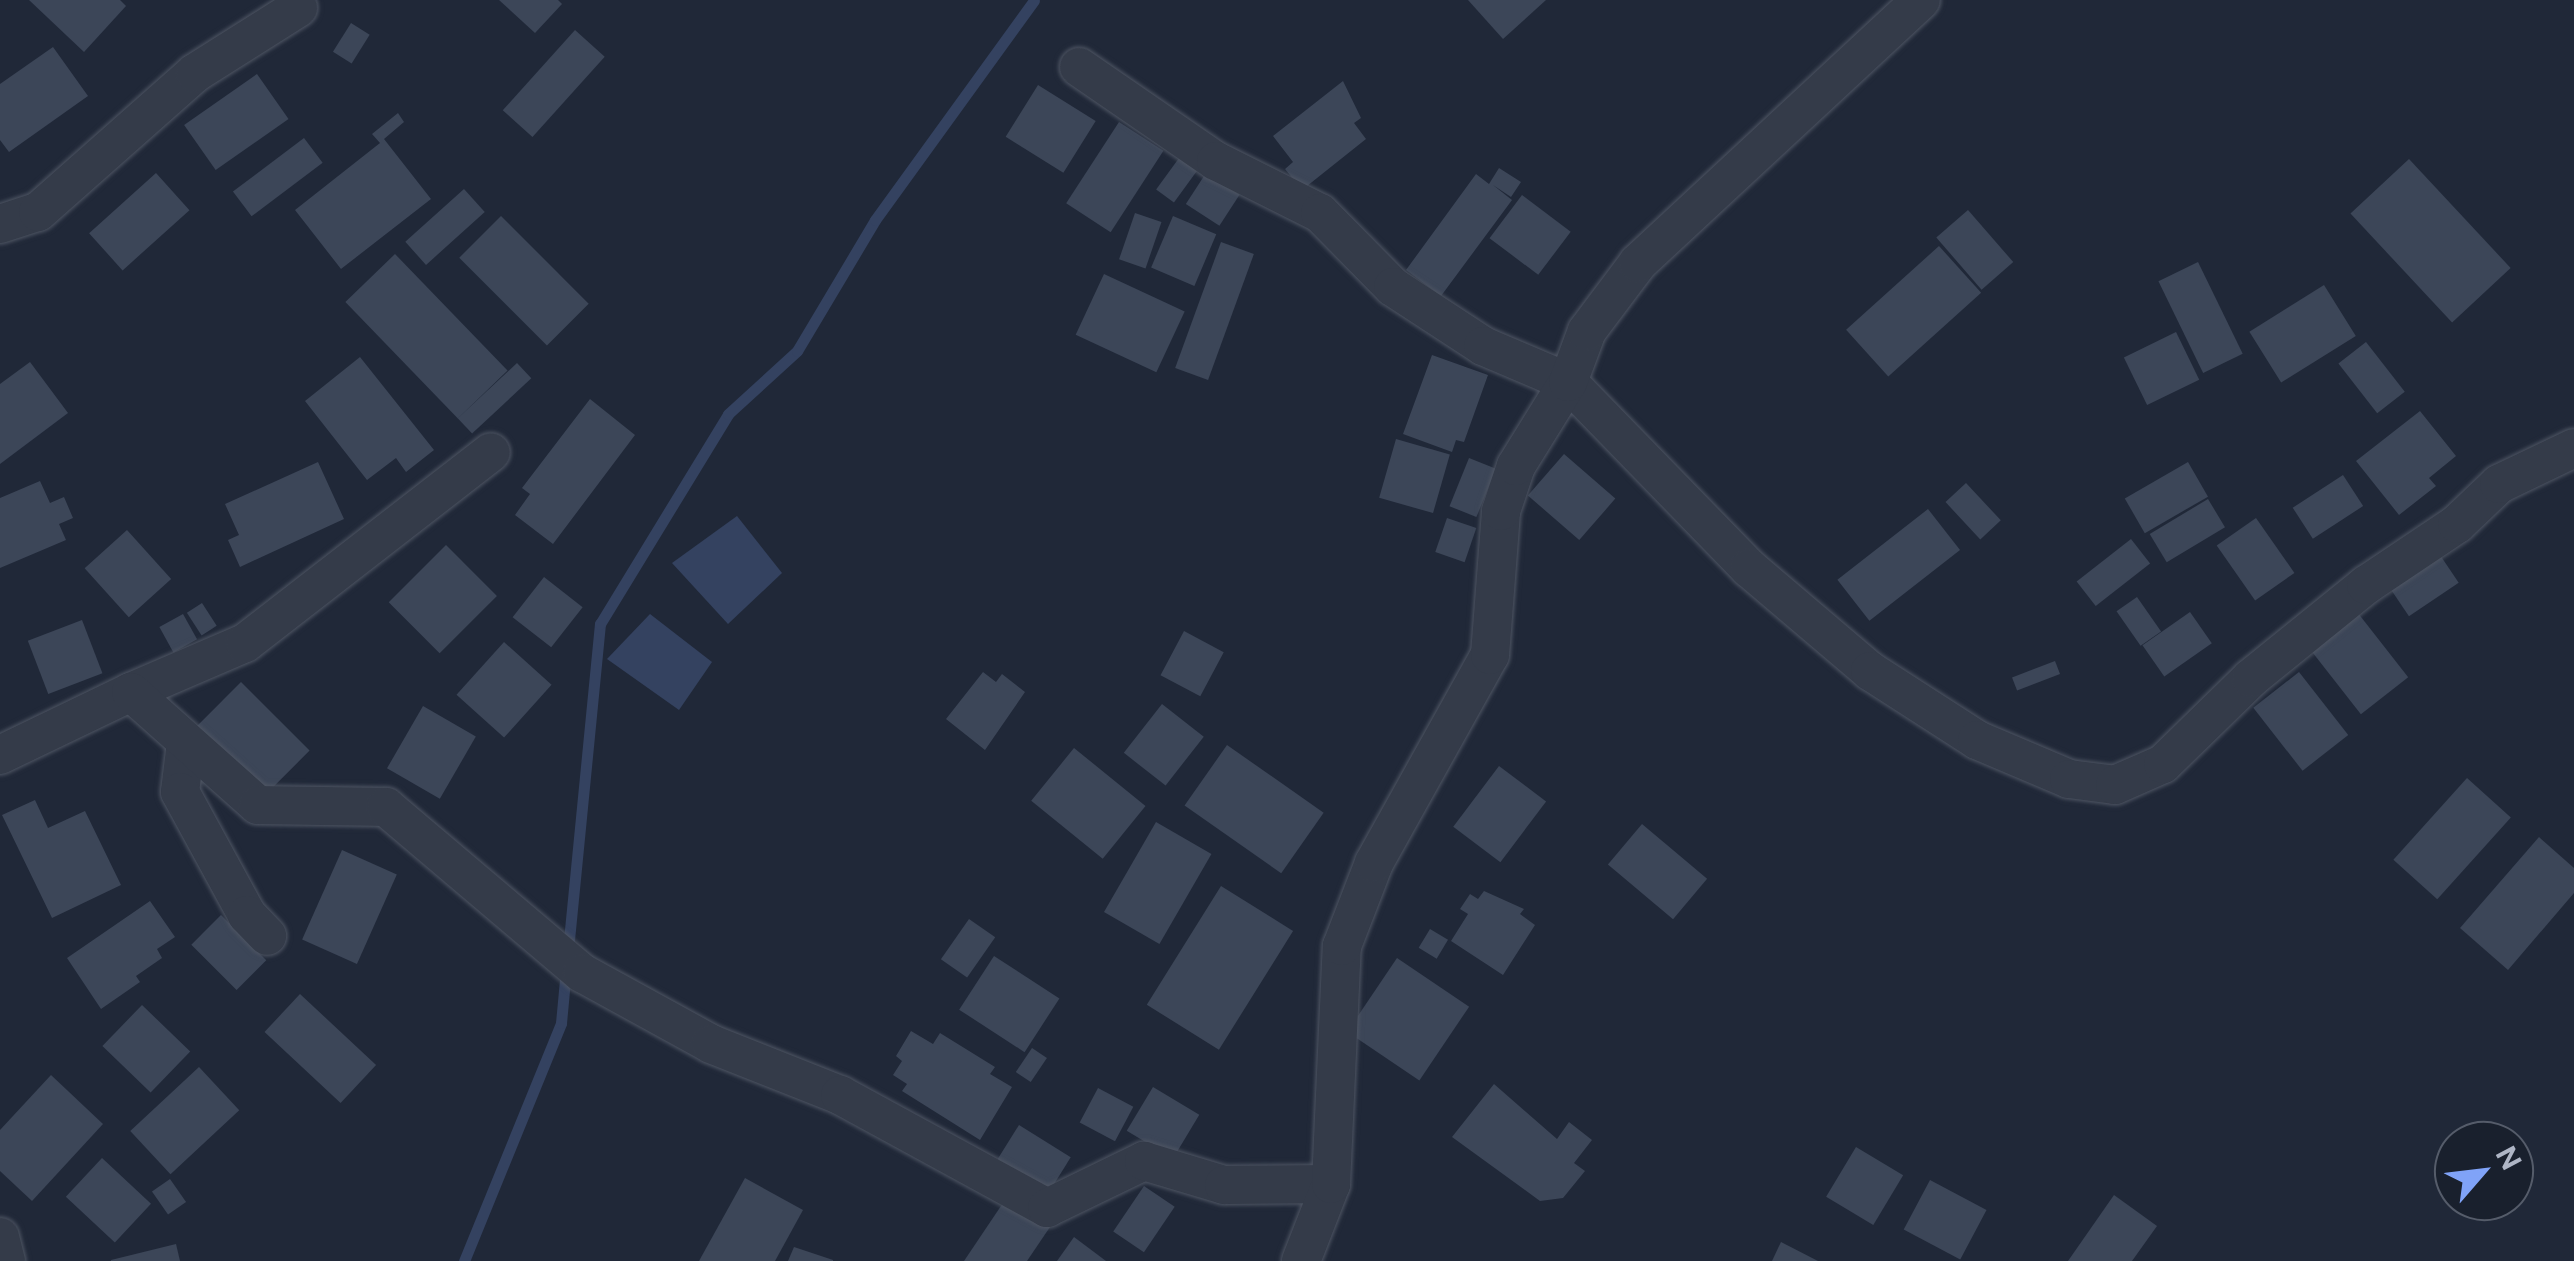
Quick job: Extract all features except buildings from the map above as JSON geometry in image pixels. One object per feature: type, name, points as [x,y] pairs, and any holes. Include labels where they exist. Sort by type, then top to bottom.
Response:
[{"type":"street","points":[[1301,1261],[1331,1184],[1342,946],[1374,863],[1490,655],[1501,511],[1516,466],[1568,382],[1587,332],[1638,263],[1921,0]]},
{"type":"street","points":[[0,224],[38,212],[195,73],[298,8]]},
{"type":"street","points":[[1079,67],[1216,160],[1320,213],[1393,287],[1484,346],[1568,382],[1749,568],[1870,670],[1977,740],[2070,778],[2115,785],[2163,764],[2251,678],[2366,585],[2456,524],[2499,484],[2574,448]]},
{"type":"street","points":[[0,754],[245,643],[491,452]]},
{"type":"street","points":[[131,692],[258,805],[386,807],[568,964],[712,1044],[840,1095],[1047,1208],[1144,1162],[1224,1184],[1331,1184]]},
{"type":"street","points":[[186,743],[180,792],[247,915],[267,936]]},
{"type":"street","points":[[0,1237],[6,1261]]},
{"type":"water","points":[[737,516],[782,573],[728,624],[672,563]]},
{"type":"water","points":[[650,614],[712,662],[679,710],[607,659]]},
{"type":"waterway","points":[[568,950],[600,624],[728,414],[797,351],[875,220],[1034,0]]},
{"type":"waterway","points":[[464,1261],[561,1023],[566,969]]}]
